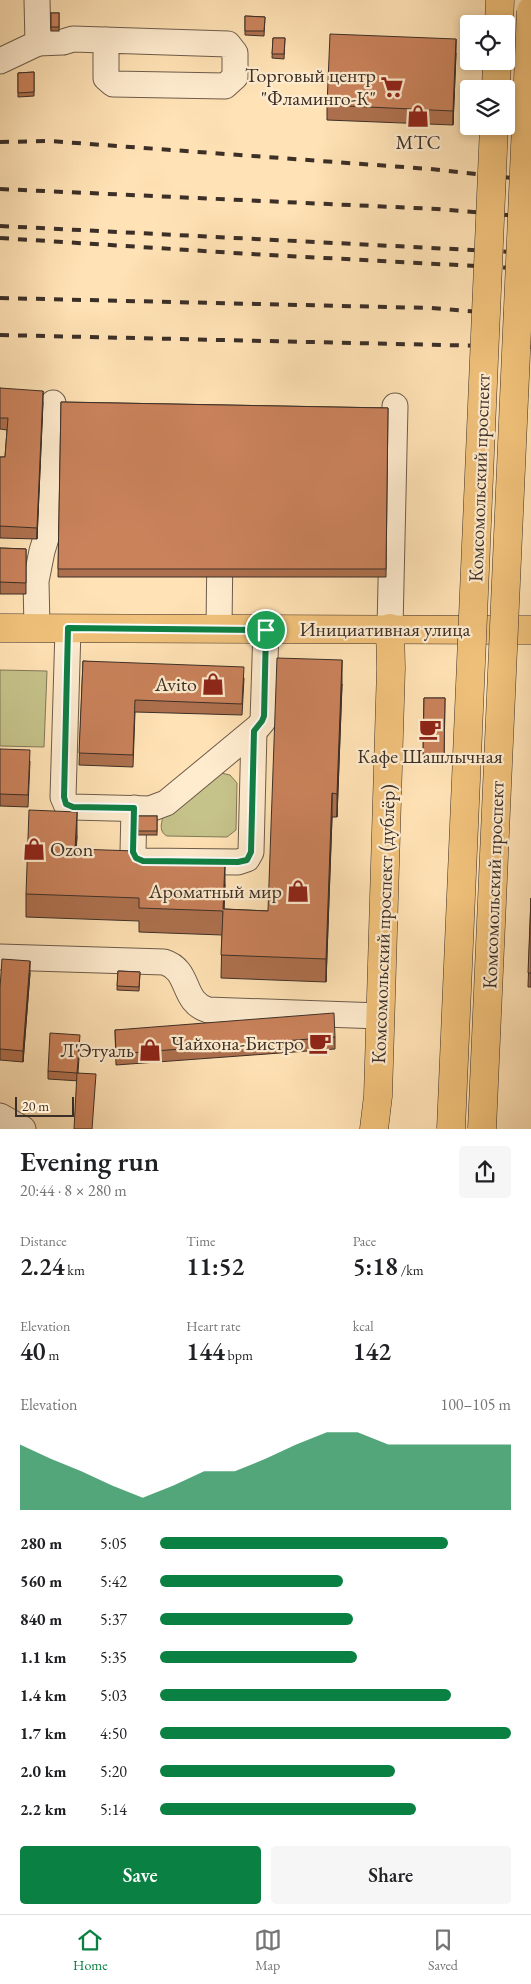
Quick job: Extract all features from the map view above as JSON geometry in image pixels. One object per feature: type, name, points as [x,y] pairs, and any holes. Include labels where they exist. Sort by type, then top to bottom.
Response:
[{"type":"main road","points":[[499,15],[500,0]]},
{"type":"main road","name":"Комсомольский проспект","points":[[482,1129],[531,11]]},
{"type":"main road","name":"Комсомольский проспект","points":[[451,1129],[494,135]]},
{"type":"main road","name":"Инициативная улица","points":[[0,628],[531,630]]},
{"type":"main road","name":"Комсомольский проспект (дублёр)","points":[[374,1129],[378,1096],[392,668],[390,628]]},
{"type":"lane","points":[[37,0],[38,43]]},
{"type":"lane","points":[[0,61],[38,43],[64,42],[72,39],[106,40],[228,44],[235,53],[235,77],[225,86],[113,84],[106,78],[106,40]]},
{"type":"lane","points":[[37,628],[36,581],[42,550],[50,525],[54,403]]},
{"type":"lane","points":[[390,628],[394,406]]},
{"type":"lane","points":[[219,629],[220,524]]},
{"type":"lane","points":[[68,628],[64,797],[66,804],[73,807],[134,808],[150,808],[166,803],[254,731],[262,721],[264,716],[266,630]]},
{"type":"lane","points":[[134,808],[133,852],[136,858],[143,861],[238,862],[247,860],[251,852],[254,731]]},
{"type":"lane","points":[[0,957],[164,962],[174,965],[191,999],[199,1007],[208,1010],[380,1016]]},
{"type":"lane","points":[[0,1116],[23,1129]]},
{"type":"shaded area","points":[[0,670],[47,671],[44,747],[0,746]]},
{"type":"shaded area","points":[[221,773],[230,775],[237,783],[236,830],[227,837],[167,836],[164,834],[161,828],[163,817]]},
{"type":"building","points":[[51,13],[59,13],[59,27],[51,27]]},
{"type":"building","points":[[245,16],[265,17],[264,31],[245,31]]},
{"type":"building","name":"Торговый центр \"Фламинго-К\"","points":[[330,34],[456,39],[453,111],[327,105]]},
{"type":"building","points":[[273,38],[285,38],[284,54],[272,54]]},
{"type":"building","points":[[34,72],[34,92],[18,93],[18,73]]},
{"type":"building","points":[[0,388],[43,391],[37,528],[0,526],[0,457],[5,457],[8,418],[0,418]]},
{"type":"building","points":[[61,402],[388,408],[386,569],[58,569]]},
{"type":"building","points":[[0,548],[26,549],[26,583],[0,582]]},
{"type":"building","points":[[277,658],[342,660],[337,794],[332,793],[326,959],[221,955],[223,911],[139,908],[139,898],[26,894],[29,810],[77,812],[75,849],[136,851],[136,863],[153,864],[154,858],[225,861],[223,909],[268,911]]},
{"type":"building","points":[[83,661],[244,667],[242,704],[135,700],[133,755],[79,753]]},
{"type":"building","points":[[424,698],[445,698],[444,756],[423,755]]},
{"type":"building","points":[[0,749],[30,750],[28,795],[0,794]]},
{"type":"building","points":[[138,816],[157,816],[157,831],[138,831]]},
{"type":"building","points":[[531,898],[531,973],[528,973]]},
{"type":"building","points":[[2,959],[30,961],[23,1051],[0,1049]]},
{"type":"building","points":[[118,971],[140,972],[139,987],[117,986]]},
{"type":"building","points":[[334,1013],[335,1037],[116,1054],[115,1030]]},
{"type":"building","points":[[50,1033],[80,1035],[77,1073],[48,1071]]},
{"type":"building","points":[[77,1073],[96,1074],[92,1129],[74,1129]]},
{"type":"railway","points":[[0,142],[49,141],[430,169],[531,180]]},
{"type":"railway","points":[[0,189],[437,209],[531,217]]},
{"type":"railway","points":[[0,226],[531,253]]},
{"type":"railway","points":[[0,238],[531,269]]},
{"type":"railway","points":[[0,298],[431,308],[531,316]]},
{"type":"railway","points":[[0,335],[531,347]]},
{"type":"place","name":"Торговый центр \"Фламинго-К\"","points":[[392,87]]},
{"type":"place","name":"МТС","points":[[418,116]]},
{"type":"place","name":"Avito","points":[[213,684]]},
{"type":"place","name":"Кафе Шашлычная","points":[[430,729]]},
{"type":"place","name":"Ozon","points":[[34,849]]},
{"type":"place","name":"Ароматный мир","points":[[298,891]]},
{"type":"place","name":"Чайхона-Бистро","points":[[320,1043]]},
{"type":"place","name":"Л'Этуаль","points":[[150,1050]]},
{"type":"route","points":[[68,628],[266,630],[264,716],[254,731],[251,852],[247,860],[238,862],[143,861],[136,858],[133,852],[134,808],[73,807],[66,804],[64,797],[68,628]]}]
